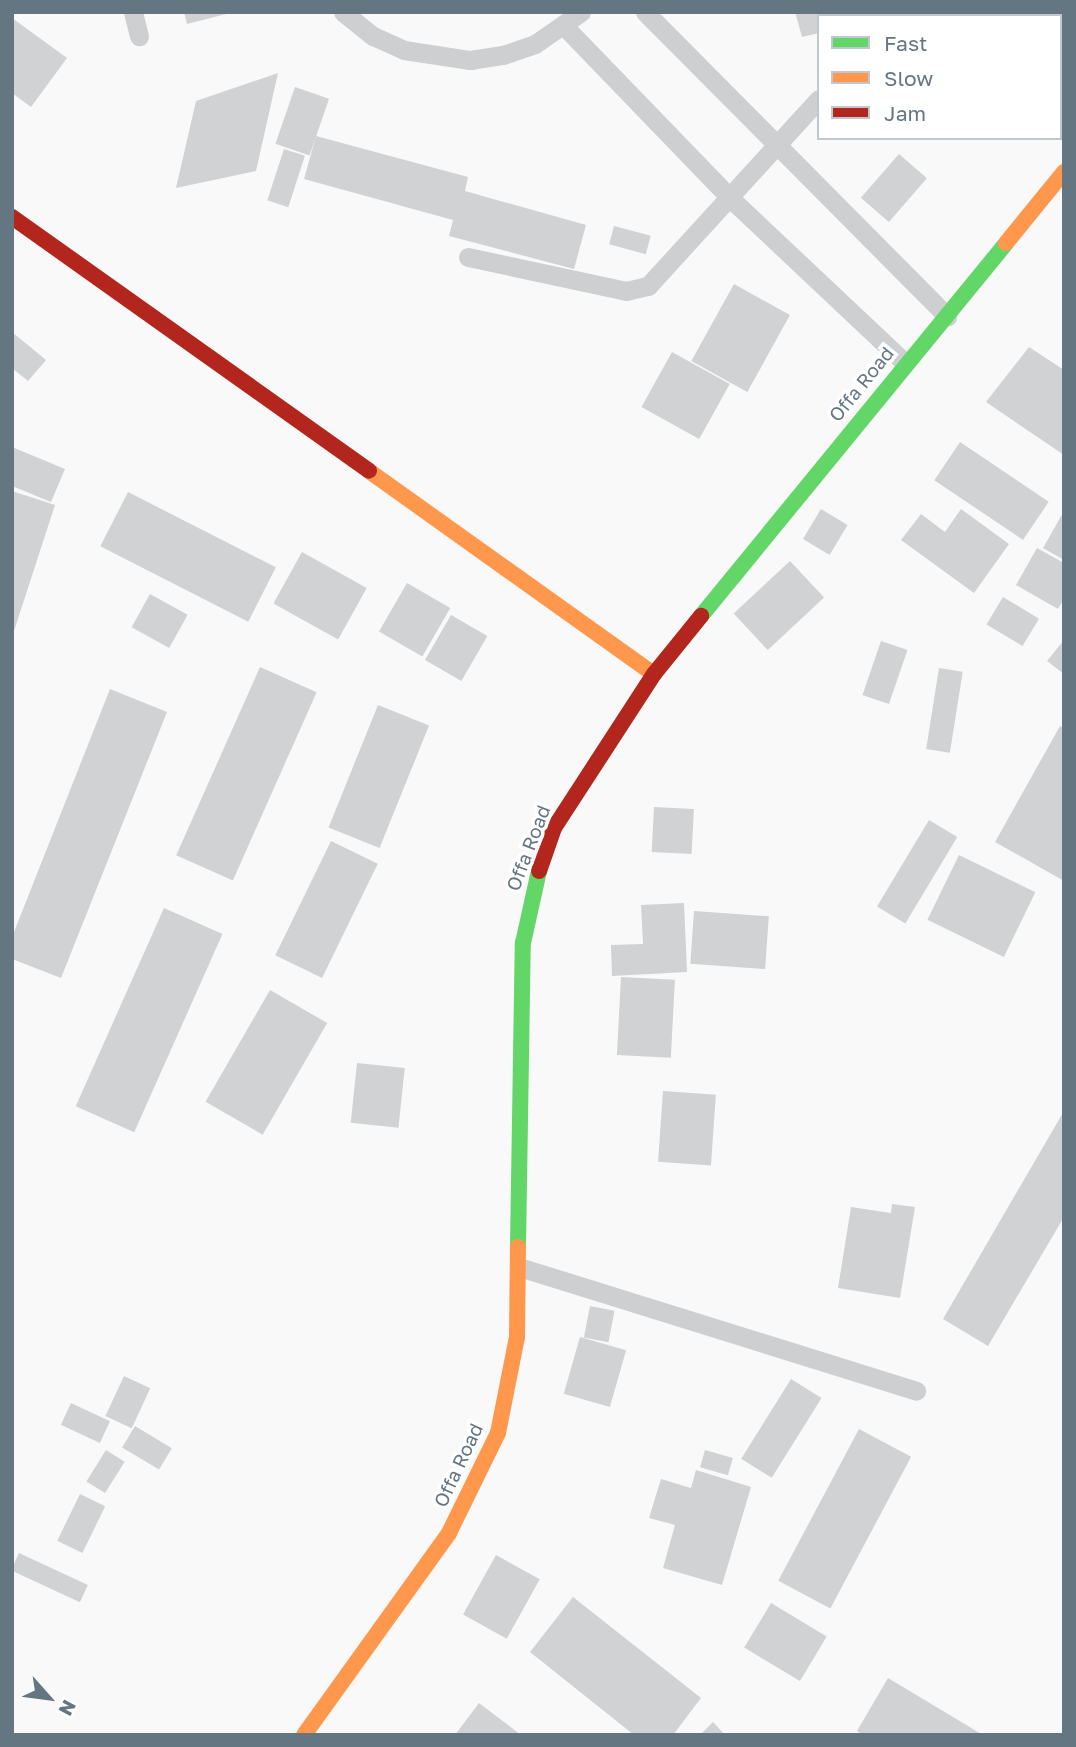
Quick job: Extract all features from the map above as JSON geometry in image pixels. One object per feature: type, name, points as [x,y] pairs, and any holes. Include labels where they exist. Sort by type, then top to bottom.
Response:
[{"type":"street","name":"Offa Road","points":[[304,1735],[449,1533],[498,1433],[517,1337],[523,943],[530,897],[554,828],[654,674],[904,362],[947,316],[1064,172]]},
{"type":"street","points":[[12,217],[654,674]]},
{"type":"lane","points":[[133,12],[139,36]]},
{"type":"lane","points":[[343,12],[373,36],[436,58],[503,55],[565,27],[581,12]]},
{"type":"lane","points":[[645,12],[775,146],[947,316]]},
{"type":"lane","points":[[565,27],[730,198],[904,362]]},
{"type":"lane","points":[[468,257],[626,291],[648,286],[817,101]]},
{"type":"lane","points":[[519,1267],[916,1391]]},
{"type":"building","points":[[184,12],[230,12],[230,13],[187,24]]},
{"type":"building","points":[[795,12],[834,12],[817,14],[817,33],[802,37]]},
{"type":"building","points":[[12,18],[67,58],[31,107],[12,93]]},
{"type":"building","points":[[278,73],[256,171],[176,188],[196,101]]},
{"type":"building","points":[[295,87],[329,99],[310,155],[275,144]]},
{"type":"building","points":[[316,136],[468,177],[465,191],[586,225],[574,269],[449,236],[453,220],[304,179]]},
{"type":"building","points":[[284,149],[305,156],[288,207],[267,200]]},
{"type":"building","points":[[899,154],[927,178],[889,222],[861,198]]},
{"type":"building","points":[[614,226],[651,236],[646,254],[609,244]]},
{"type":"building","points":[[734,284],[790,315],[747,392],[691,361]]},
{"type":"building","points":[[12,332],[46,360],[28,381],[12,368]]},
{"type":"building","points":[[1029,347],[1064,370],[1064,455],[986,402]]},
{"type":"building","points":[[672,352],[730,384],[699,439],[641,407]]},
{"type":"building","points":[[960,442],[1049,502],[1023,540],[934,480]]},
{"type":"building","points":[[12,447],[65,469],[51,502],[12,486]]},
{"type":"building","points":[[12,491],[55,505],[13,634],[12,634]]},
{"type":"building","points":[[128,492],[276,567],[248,622],[100,546]]},
{"type":"building","points":[[821,509],[848,525],[830,555],[803,539]]},
{"type":"building","points":[[961,509],[1009,544],[974,593],[901,540],[921,514],[945,532]]},
{"type":"building","points":[[1064,511],[1064,560],[1043,548]]},
{"type":"building","points":[[1037,548],[1064,563],[1064,599],[1058,609],[1016,585]]},
{"type":"building","points":[[302,552],[367,588],[338,639],[273,604]]},
{"type":"building","points":[[790,561],[824,598],[768,650],[734,614]]},
{"type":"building","points":[[407,583],[450,608],[422,656],[379,631]]},
{"type":"building","points":[[150,594],[188,615],[169,648],[132,627]]},
{"type":"building","points":[[1003,597],[1039,619],[1023,646],[987,624]]},
{"type":"building","points":[[451,615],[487,636],[461,681],[425,660]]},
{"type":"building","points":[[1064,640],[1064,674],[1047,661]]},
{"type":"building","points":[[881,641],[907,650],[889,704],[862,695]]},
{"type":"building","points":[[260,667],[317,692],[233,880],[176,855]]},
{"type":"building","points":[[939,668],[963,672],[950,753],[926,749]]},
{"type":"building","points":[[110,689],[167,712],[61,978],[12,959],[12,937]]},
{"type":"building","points":[[378,705],[429,726],[380,848],[329,827]]},
{"type":"building","points":[[1060,726],[1064,728],[1064,881],[995,842]]},
{"type":"building","points":[[654,807],[694,809],[692,854],[652,852]]},
{"type":"building","points":[[929,820],[957,837],[905,924],[877,907]]},
{"type":"building","points":[[331,841],[378,864],[322,978],[275,955]]},
{"type":"building","points":[[959,855],[1035,892],[1004,957],[927,920]]},
{"type":"building","points":[[684,903],[687,972],[612,976],[611,945],[643,944],[641,905]]},
{"type":"building","points":[[164,908],[222,934],[134,1132],[76,1106]]},
{"type":"building","points":[[694,911],[769,916],[765,969],[690,964]]},
{"type":"building","points":[[621,977],[675,980],[671,1058],[617,1055]]},
{"type":"building","points":[[270,990],[327,1023],[263,1135],[206,1102]]},
{"type":"building","points":[[357,1063],[405,1068],[398,1128],[351,1123]]},
{"type":"building","points":[[663,1091],[716,1095],[711,1166],[658,1162]]},
{"type":"building","points":[[1064,1111],[1064,1217],[988,1346],[943,1319]]},
{"type":"building","points":[[892,1204],[915,1207],[900,1298],[838,1288],[851,1207],[891,1213]]},
{"type":"building","points":[[590,1306],[615,1311],[608,1342],[584,1337]]},
{"type":"building","points":[[580,1337],[626,1350],[610,1407],[564,1394]]},
{"type":"building","points":[[124,1376],[150,1388],[132,1428],[105,1416]]},
{"type":"building","points":[[791,1379],[822,1398],[772,1478],[741,1459]]},
{"type":"building","points":[[71,1403],[110,1421],[100,1443],[61,1425]]},
{"type":"building","points":[[135,1426],[172,1448],[159,1470],[122,1447]]},
{"type":"building","points":[[859,1429],[911,1457],[830,1609],[778,1581]]},
{"type":"building","points":[[106,1450],[125,1462],[105,1493],[86,1481]]},
{"type":"building","points":[[705,1450],[733,1458],[728,1475],[700,1467]]},
{"type":"building","points":[[696,1470],[751,1487],[722,1585],[663,1568],[675,1525],[649,1518],[661,1479],[691,1488]]},
{"type":"building","points":[[80,1494],[105,1506],[82,1553],[57,1541]]},
{"type":"building","points":[[19,1553],[88,1585],[80,1602],[12,1571]]},
{"type":"building","points":[[496,1555],[540,1579],[507,1639],[463,1614]]},
{"type":"building","points":[[573,1597],[701,1698],[673,1735],[634,1735],[530,1652]]},
{"type":"building","points":[[771,1603],[827,1636],[800,1681],[744,1648]]},
{"type":"building","points":[[888,1678],[983,1735],[863,1735],[857,1731]]},
{"type":"building","points":[[479,1703],[521,1735],[455,1735]]},
{"type":"building","points":[[713,1722],[725,1735],[700,1735]]},
{"type":"traffic: fast","points":[[701,616],[1006,243]]},
{"type":"traffic: fast","points":[[518,1247],[523,943],[539,871]]},
{"type":"traffic: slow","points":[[1006,243],[1064,172]]},
{"type":"traffic: slow","points":[[369,471],[654,674]]},
{"type":"traffic: slow","points":[[304,1735],[449,1533],[498,1433],[517,1337],[518,1247]]},
{"type":"traffic: jam","points":[[12,217],[369,471]]},
{"type":"traffic: jam","points":[[539,871],[554,828],[654,674],[701,616]]}]
